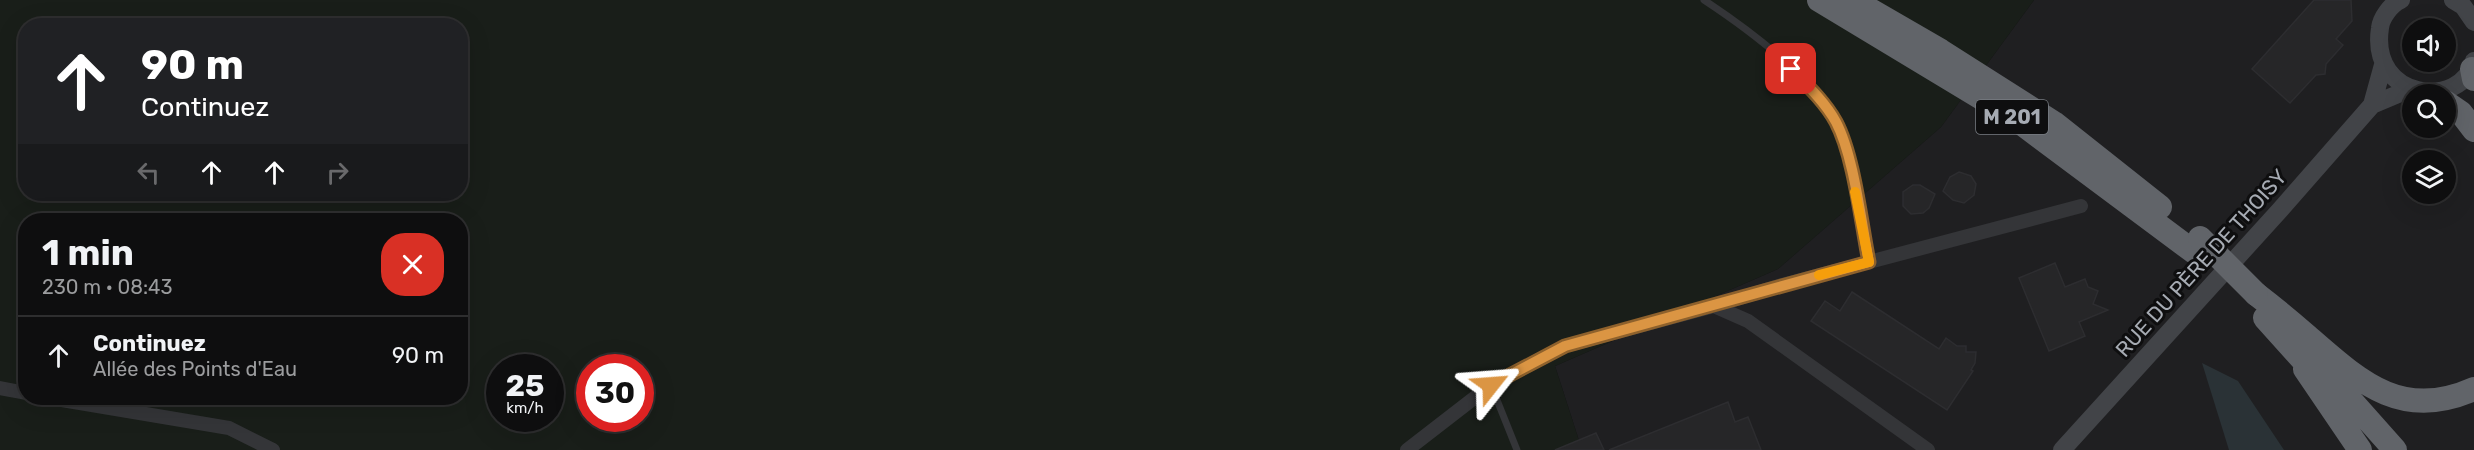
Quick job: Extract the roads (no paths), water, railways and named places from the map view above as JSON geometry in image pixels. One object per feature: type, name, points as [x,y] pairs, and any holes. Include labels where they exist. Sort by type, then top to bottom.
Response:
[{"type":"highway","name":"M 201","points":[[1819,0],[2013,117],[2197,245]]},
{"type":"highway","name":"M 201","points":[[1853,0],[1941,51],[2054,123],[2197,245],[2251,297],[2395,450]]},
{"type":"highway","points":[[2456,110],[2474,130]]},
{"type":"highway","name":"M 201","points":[[2251,297],[2379,450]]},
{"type":"highway","points":[[2251,297],[2377,391],[2398,398],[2420,400],[2443,399],[2474,389]]},
{"type":"highway","points":[[2279,332],[2360,450]]},
{"type":"main road","name":"RUE DU PÈRE DE THOISY","points":[[2062,450],[2372,105],[2383,65],[2378,40],[2381,22],[2397,1]]},
{"type":"main road","points":[[2464,4],[2474,22]]},
{"type":"main road","points":[[2383,65],[2393,78],[2407,84]]},
{"type":"main road","name":"RUE DU PÈRE DE THOISY","points":[[2456,84],[2473,70]]},
{"type":"main road","name":"RUE DU PÈRE DE THOISY","points":[[2372,105],[2402,99]]},
{"type":"street","points":[[1407,450],[1491,385],[1565,346],[2081,206]]},
{"type":"street","points":[[1714,306],[1748,321],[1928,450]]},
{"type":"street","points":[[0,388],[18,391]]},
{"type":"street","points":[[92,405],[229,428],[273,450]]},
{"type":"lane","points":[[1704,0],[1762,40],[1817,96],[1835,121],[1845,144],[1869,262]]},
{"type":"lane","points":[[1491,385],[1517,450]]}]
